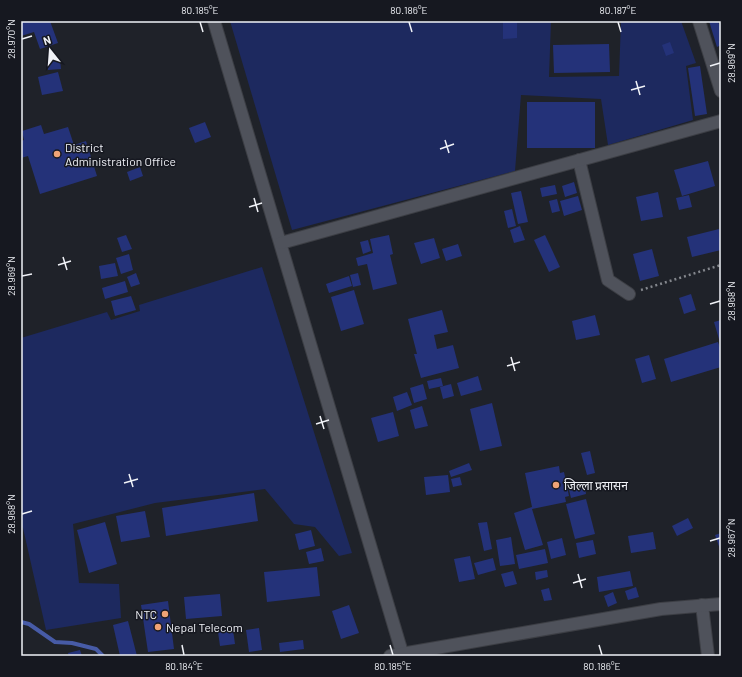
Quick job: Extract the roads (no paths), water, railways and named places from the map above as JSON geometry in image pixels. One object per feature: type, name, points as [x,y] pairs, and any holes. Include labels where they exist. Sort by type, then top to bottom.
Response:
[{"type":"street","points":[[214,21],[403,655]]},
{"type":"street","points":[[699,21],[721,91]]},
{"type":"street","points":[[281,243],[721,121]]},
{"type":"street","points":[[579,160],[608,280],[629,294]]},
{"type":"street","points":[[390,656],[403,655],[661,609],[721,604]]},
{"type":"street","points":[[702,605],[708,656]]},
{"type":"waterway","points":[[21,622],[29,624],[55,642],[72,643],[96,649],[103,656]]},
{"type":"place","name":"District Administration Office","points":[[57,154]]},
{"type":"place","name":"जिल्ला प्रसासन","points":[[556,485]]},
{"type":"place","name":"NTC","points":[[165,614]]},
{"type":"place","name":"Nepal Telecom","points":[[158,627]]}]
